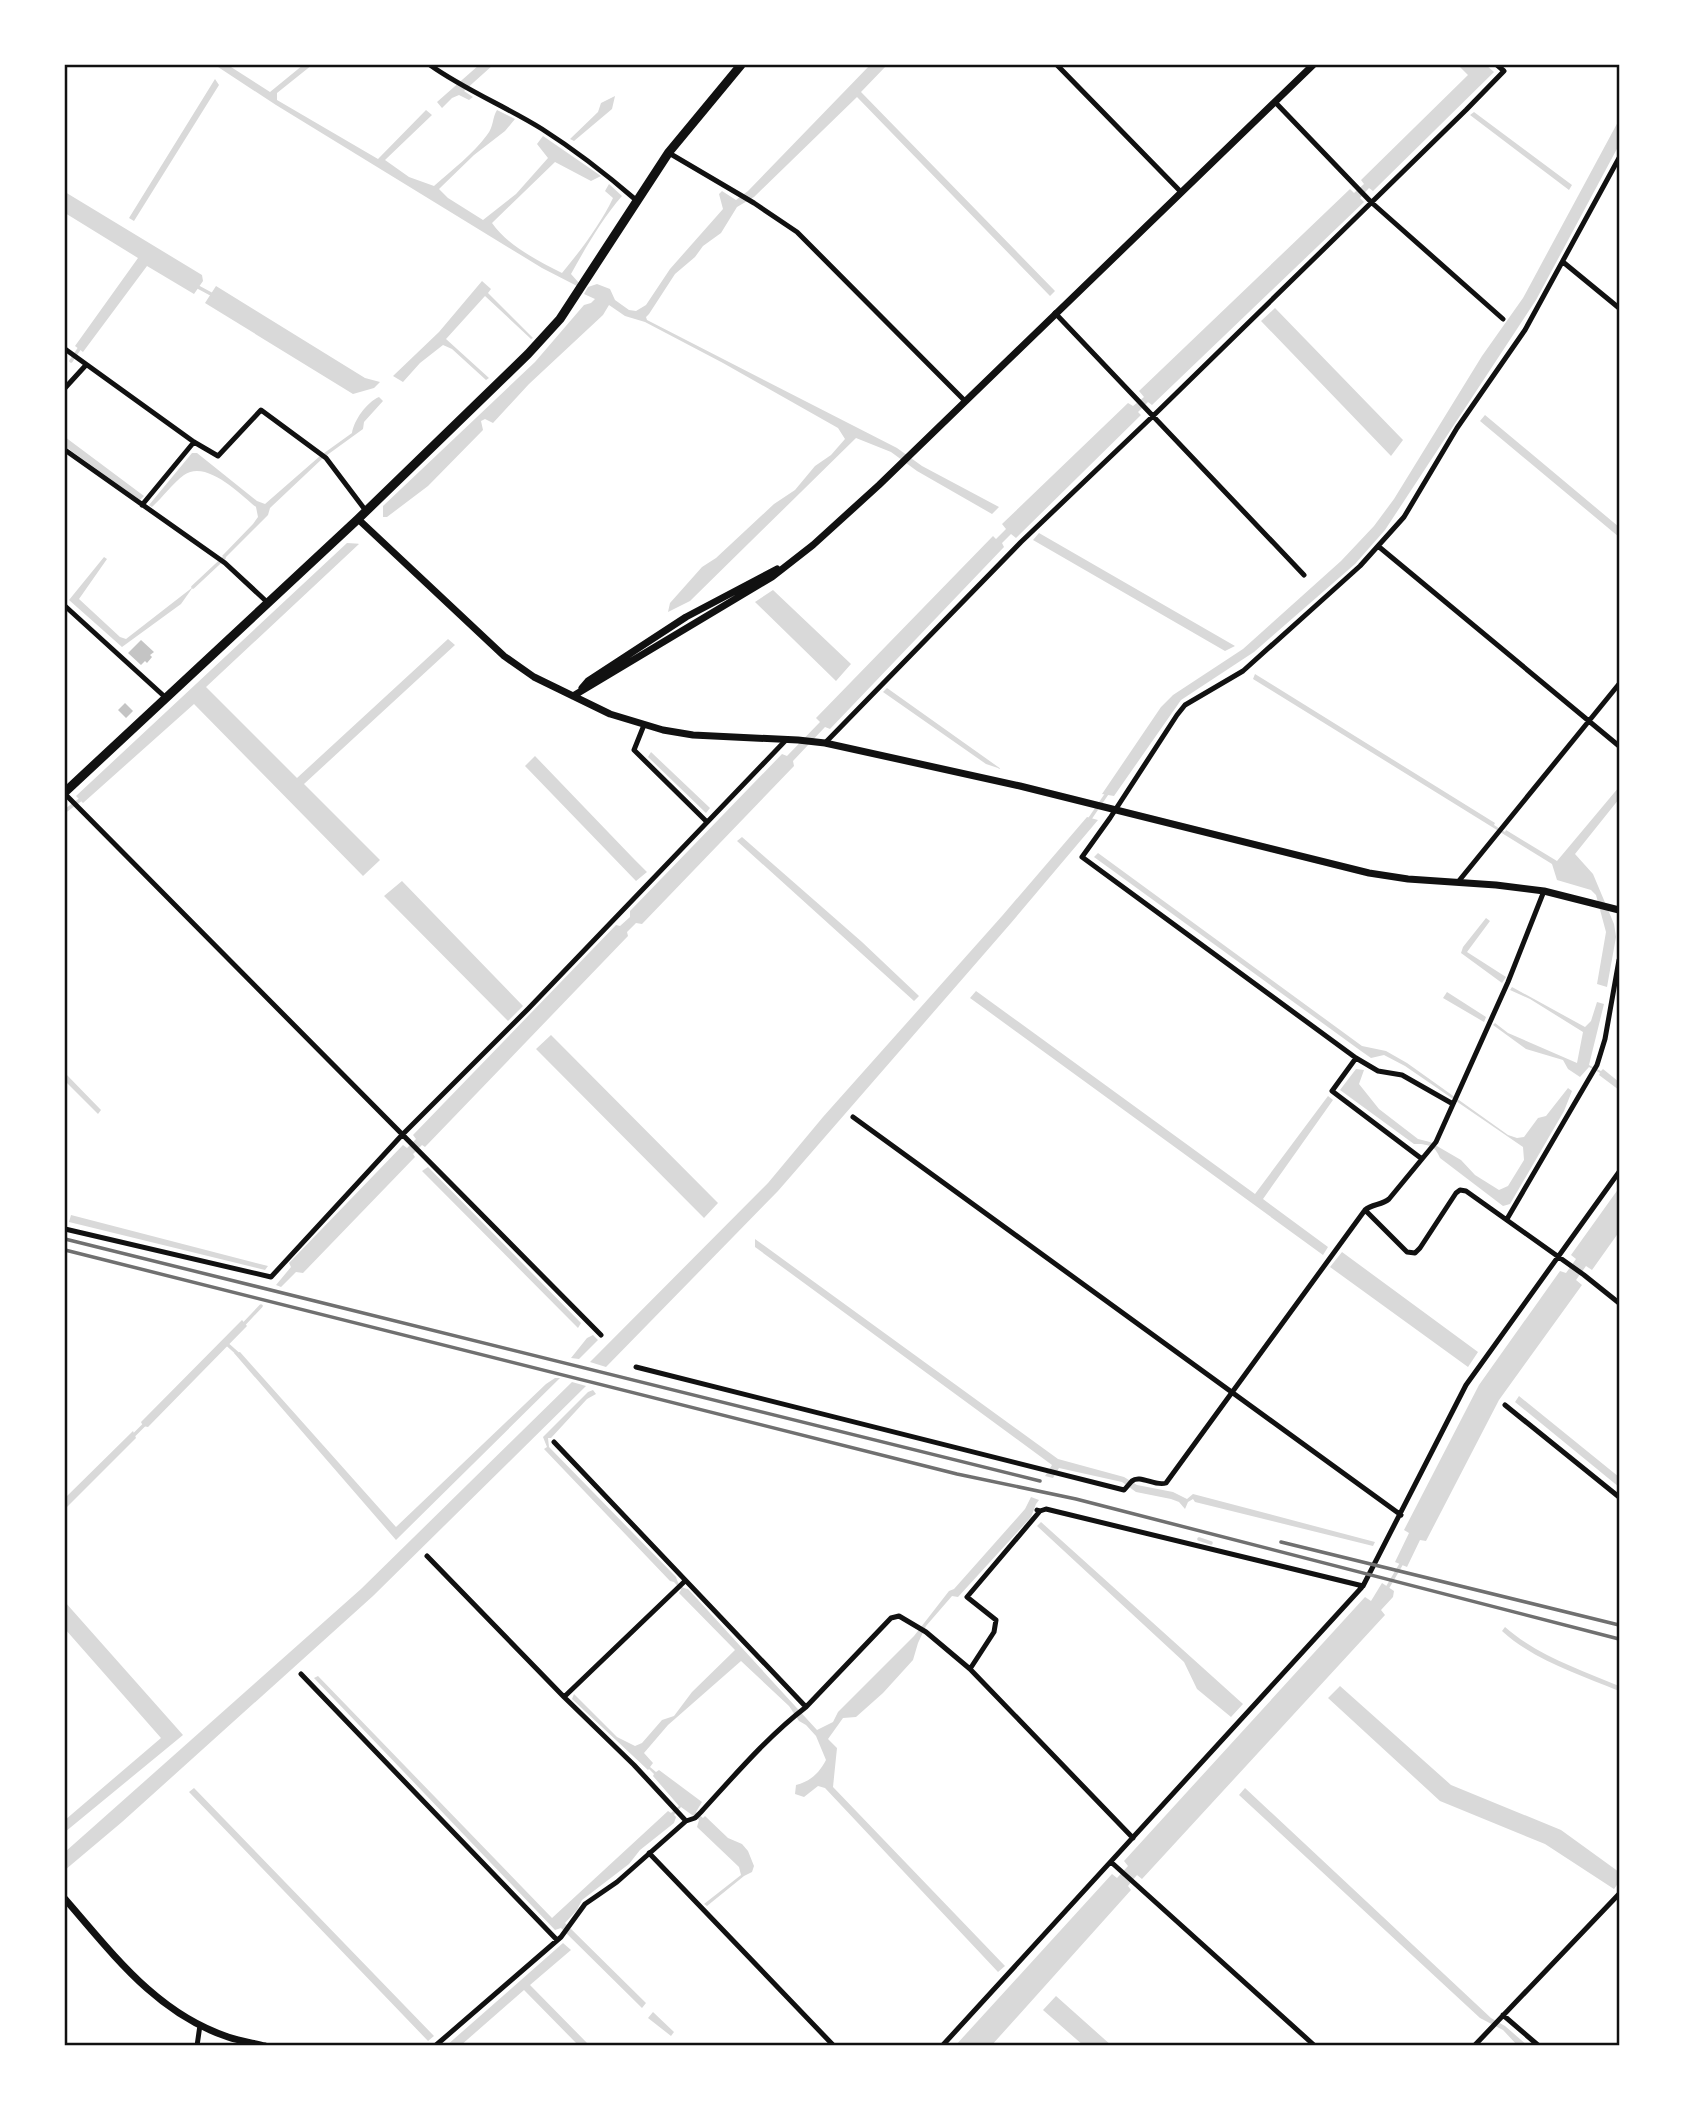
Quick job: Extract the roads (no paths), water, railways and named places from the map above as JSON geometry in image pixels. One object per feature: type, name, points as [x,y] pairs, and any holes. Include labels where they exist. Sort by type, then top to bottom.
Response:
[{"type":"main road","points":[[66,795],[165,697],[267,602],[361,522],[366,511],[528,354],[560,319],[669,152],[741,65]]},
{"type":"street","points":[[430,65],[451,80],[541,128],[607,174],[636,200]]},
{"type":"street","points":[[1057,65],[1181,192]]},
{"type":"street","points":[[573,696],[588,681],[686,617],[788,564],[813,545],[901,464],[1313,65]]},
{"type":"street","points":[[825,743],[1021,542],[1504,71],[1497,65]]},
{"type":"street","points":[[1275,102],[1371,202],[1503,319]]},
{"type":"street","points":[[669,152],[797,232],[965,401]]},
{"type":"street","points":[[1453,1104],[1402,1075],[1378,1071],[1356,1058],[1082,857],[1185,705],[1243,671],[1360,566],[1404,517],[1457,428],[1525,330],[1619,158]]},
{"type":"street","points":[[1563,262],[1619,308]]},
{"type":"street","points":[[1055,313],[1304,575]]},
{"type":"street","points":[[67,350],[194,442],[218,456],[261,410],[324,455],[366,511]]},
{"type":"street","points":[[65,388],[86,365]]},
{"type":"street","points":[[142,505],[194,442]]},
{"type":"street","points":[[65,450],[225,563],[267,602]]},
{"type":"street","points":[[361,522],[504,656],[534,677],[610,714],[644,725],[693,734],[825,743],[925,763],[1369,873],[1544,891],[1619,910]]},
{"type":"street","points":[[1378,546],[1619,746]]},
{"type":"street","points":[[65,606],[165,697]]},
{"type":"street","points":[[1457,883],[1619,684]]},
{"type":"street","points":[[644,725],[634,750],[706,821]]},
{"type":"street","points":[[65,1228],[271,1277],[402,1135],[528,1009],[787,739]]},
{"type":"street","points":[[66,795],[601,1335]]},
{"type":"street","points":[[636,1367],[1124,1490],[1137,1479],[1160,1485],[1166,1483],[1365,1210],[1386,1202],[1436,1143],[1508,982],[1544,891]]},
{"type":"street","points":[[1507,1219],[1582,1088],[1594,1072],[1605,1040],[1619,960]]},
{"type":"street","points":[[1356,1058],[1332,1091],[1422,1159]]},
{"type":"street","points":[[853,1117],[1401,1515]]},
{"type":"street","points":[[942,2046],[1363,1586],[1466,1385],[1619,1171]]},
{"type":"street","points":[[1365,1210],[1407,1252],[1415,1253],[1456,1193],[1460,1190],[1466,1191],[1559,1256],[1619,1303]]},
{"type":"street","points":[[1505,1405],[1619,1497]]},
{"type":"street","points":[[554,1442],[806,1707]]},
{"type":"street","points":[[970,1669],[994,1632],[996,1620],[967,1597],[1039,1510],[1046,1509],[1363,1586]]},
{"type":"street","points":[[427,1556],[634,1765],[686,1822]]},
{"type":"street","points":[[564,1697],[685,1581]]},
{"type":"street","points":[[435,2046],[557,1940],[585,1904],[617,1882],[686,1822],[695,1818],[891,1618],[899,1616],[926,1632],[970,1669],[1133,1838]]},
{"type":"street","points":[[301,1674],[557,1940]]},
{"type":"street","points":[[649,1853],[834,2046]]},
{"type":"street","points":[[1111,1862],[1315,2046]]},
{"type":"street","points":[[1474,2046],[1619,1894]]},
{"type":"street","points":[[65,1899],[138,1983],[157,1998],[200,2025],[228,2037],[265,2046]]},
{"type":"street","points":[[1501,2018],[1539,2046]]},
{"type":"street","points":[[197,2046],[200,2025]]},
{"type":"waterway","points":[[198,287],[211,294]]},
{"type":"waterway","points":[[71,361],[79,349]]},
{"type":"waterway","points":[[193,587],[224,558]]},
{"type":"waterway","points":[[1089,820],[1108,792]]},
{"type":"waterway","points":[[65,811],[80,800]]},
{"type":"waterway","points":[[244,1324],[261,1306]]},
{"type":"waterway","points":[[228,1345],[237,1353]]},
{"type":"waterway","points":[[133,1436],[145,1424]]},
{"type":"waterway","points":[[1199,1539],[1211,1543]]},
{"type":"waterway","points":[[1386,1590],[1403,1561]]},
{"type":"railway","points":[[65,1239],[1040,1481]]},
{"type":"railway","points":[[65,1250],[957,1474],[1076,1499],[1619,1639]]},
{"type":"railway","points":[[1281,1542],[1619,1625]]}]
